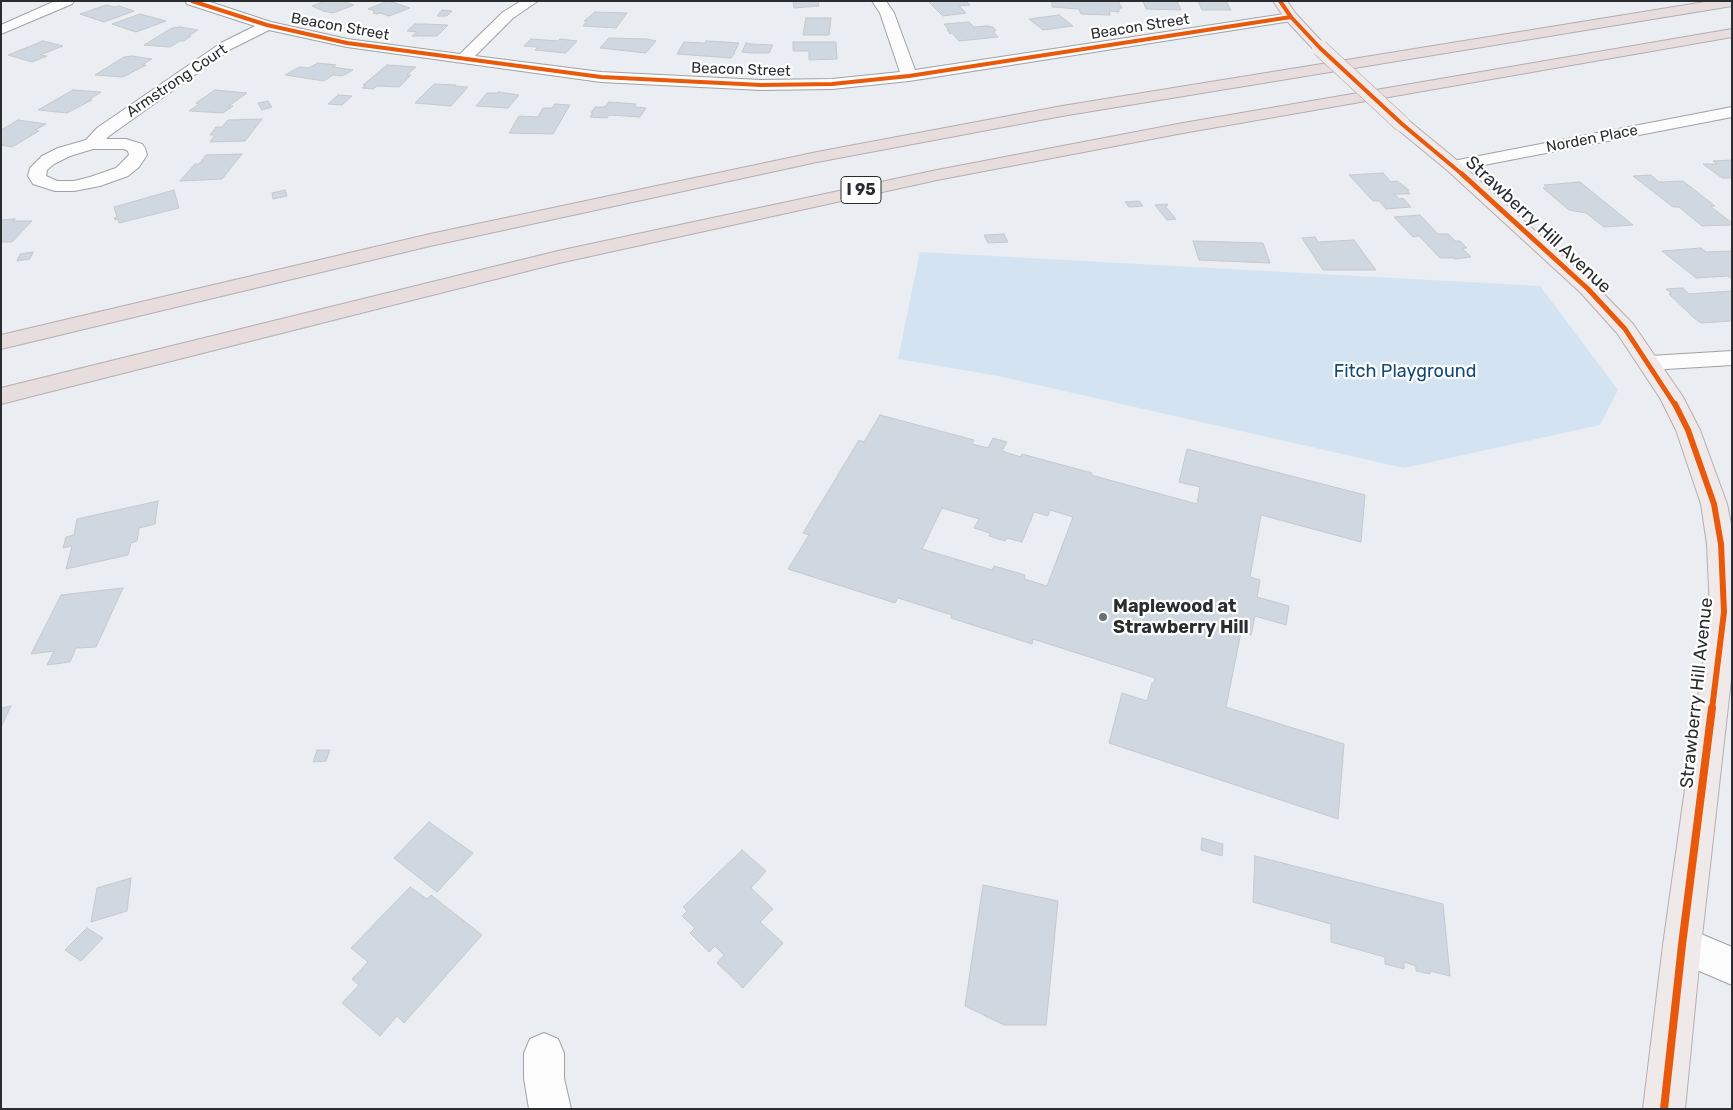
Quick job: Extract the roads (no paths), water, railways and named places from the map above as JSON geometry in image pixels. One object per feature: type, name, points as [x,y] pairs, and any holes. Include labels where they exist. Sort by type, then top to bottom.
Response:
[{"type":"highway","name":"I 95","points":[[1,342],[468,231],[826,155],[1062,111],[1732,2]]},
{"type":"highway","name":"I 95","points":[[1,396],[558,257],[927,177],[1192,126],[1732,33]]},
{"type":"main road","name":"Strawberry Hill Avenue","points":[[1280,1],[1291,17],[1320,48],[1402,124],[1452,166],[1588,289],[1625,329],[1650,363],[1671,397],[1691,438],[1714,504],[1721,544],[1724,612],[1682,945],[1664,1109]]},
{"type":"street","points":[[1,30],[67,1]]},
{"type":"street","name":"Beacon Street","points":[[192,1],[267,25],[347,43],[601,77],[761,85],[832,84],[910,76],[1291,17]]},
{"type":"street","points":[[463,59],[508,15],[530,1]]},
{"type":"street","points":[[878,1],[887,14],[910,76]]},
{"type":"street","name":"Armstrong Court","points":[[92,144],[126,144],[136,148],[138,155],[133,163],[122,172],[94,182],[74,186],[56,186],[39,180],[37,176],[39,168],[48,160],[64,152],[92,144],[103,132],[218,51],[267,25]]},
{"type":"street","name":"Norden Place","points":[[1452,166],[1732,112]]},
{"type":"street","points":[[1650,363],[1732,358]]},
{"type":"street","points":[[1682,945],[1732,966]]},
{"type":"street","points":[[544,1053],[544,1078],[550,1109]]},
{"type":"place","name":"Maplewood at Strawberry Hill","points":[[1103,617]]},
{"type":"park label","name":"Fitch Playground","points":[[1405,372]]}]
